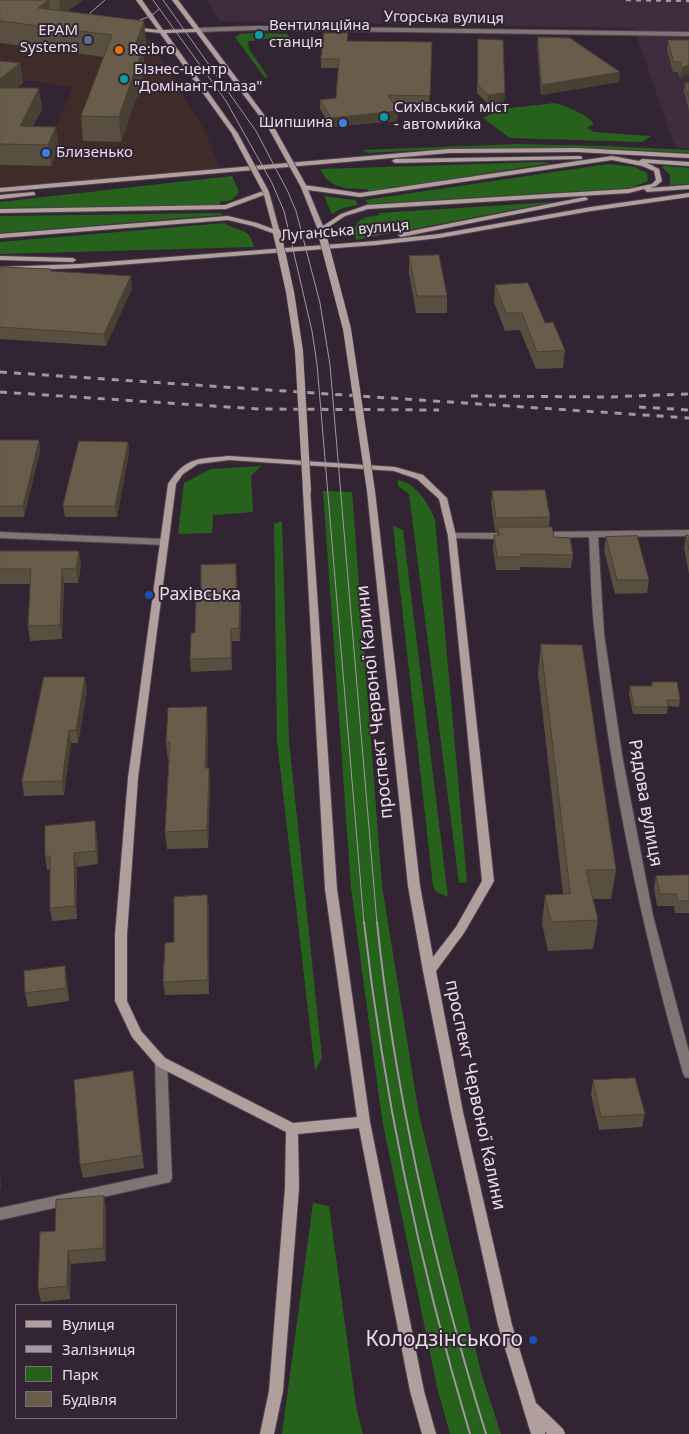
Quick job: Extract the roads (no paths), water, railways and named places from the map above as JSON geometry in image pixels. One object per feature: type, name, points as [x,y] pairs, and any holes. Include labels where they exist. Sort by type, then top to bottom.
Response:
[{"type":"main road","points":[[139,0],[147,21],[163,32],[235,134],[266,192],[290,292],[299,351],[331,889],[364,1122],[417,1391],[429,1434]]},
{"type":"main road","name":"проспект Червоної Калини","points":[[175,0],[272,129],[304,187],[321,230],[347,329],[371,491],[414,886],[457,1112],[505,1325],[538,1434]]},
{"type":"main road","points":[[147,21],[124,27],[163,32],[198,30]]},
{"type":"main road","points":[[0,190],[339,160],[501,150],[610,151],[689,156]]},
{"type":"main road","points":[[304,187],[360,195],[612,158],[644,164],[657,170],[659,181],[654,185],[425,229],[376,243]]},
{"type":"main road","points":[[339,160],[612,158],[689,164]]},
{"type":"main road","points":[[0,197],[85,188],[118,181]]},
{"type":"main road","points":[[321,230],[343,216],[367,207],[689,187]]},
{"type":"main road","points":[[0,211],[226,207],[266,192]]},
{"type":"main road","name":"Луганська вулиця","points":[[0,269],[131,262],[376,243],[439,236],[591,209],[689,195]]},
{"type":"main road","points":[[0,236],[228,218],[255,224],[277,233]]},
{"type":"main road","points":[[0,258],[131,262]]},
{"type":"main road","points":[[364,1122],[292,1129],[161,1062],[136,1034],[121,1000],[121,935],[133,778],[172,484],[180,472],[196,462],[229,458],[395,469],[420,478],[443,498],[452,536],[488,881],[460,930],[429,971]]},
{"type":"main road","points":[[267,1434],[276,1391],[292,1188],[292,1129]]},
{"type":"main road","points":[[529,1405],[558,1434]]},
{"type":"street","name":"Угорська вулиця","points":[[198,30],[256,28],[689,34]]},
{"type":"street","points":[[452,536],[689,532]]},
{"type":"street","points":[[0,535],[164,542]]},
{"type":"street","name":"Рядова вулиця","points":[[593,535],[601,647],[631,840],[669,1005],[689,1073]]},
{"type":"street","points":[[0,1214],[165,1178],[161,1062]]},
{"type":"tram line","points":[[99,22],[90,17],[90,13],[105,0]]},
{"type":"tram line","points":[[153,0],[226,101],[272,183],[284,211],[312,331],[317,364],[364,923]]},
{"type":"tram line","points":[[163,0],[256,131],[288,192],[296,211],[320,303],[330,365],[377,923]]},
{"type":"tram line","points":[[129,24],[151,16],[159,9]]},
{"type":"tram line","points":[[364,922],[382,1053],[405,1181],[435,1307],[470,1434]]},
{"type":"tram line","points":[[377,922],[394,1052],[419,1180],[433,1244],[486,1434]]},
{"type":"railway","points":[[626,0],[689,1]]},
{"type":"railway","points":[[0,372],[689,418]]},
{"type":"railway","points":[[0,392],[259,409],[439,410]]},
{"type":"railway","points":[[471,396],[608,397],[689,394]]},
{"type":"railway","points":[[639,407],[689,410]]},
{"type":"place","name":"Вентиляційна станція","points":[[259,35]]},
{"type":"place","name":"EPAM Systems","points":[[88,40]]},
{"type":"place","name":"Re:bro","points":[[119,50]]},
{"type":"place","name":"Бізнес-центр \"Домінант-Плаза\"","points":[[124,79]]},
{"type":"place","name":"Сихівський міст - автомийка","points":[[384,117]]},
{"type":"place","name":"Шипшина","points":[[343,123]]},
{"type":"place","name":"Близенько","points":[[46,153]]},
{"type":"place","name":"Рахівська","points":[[149,595]]},
{"type":"place","name":"Колодзінського","points":[[533,1340]]}]
